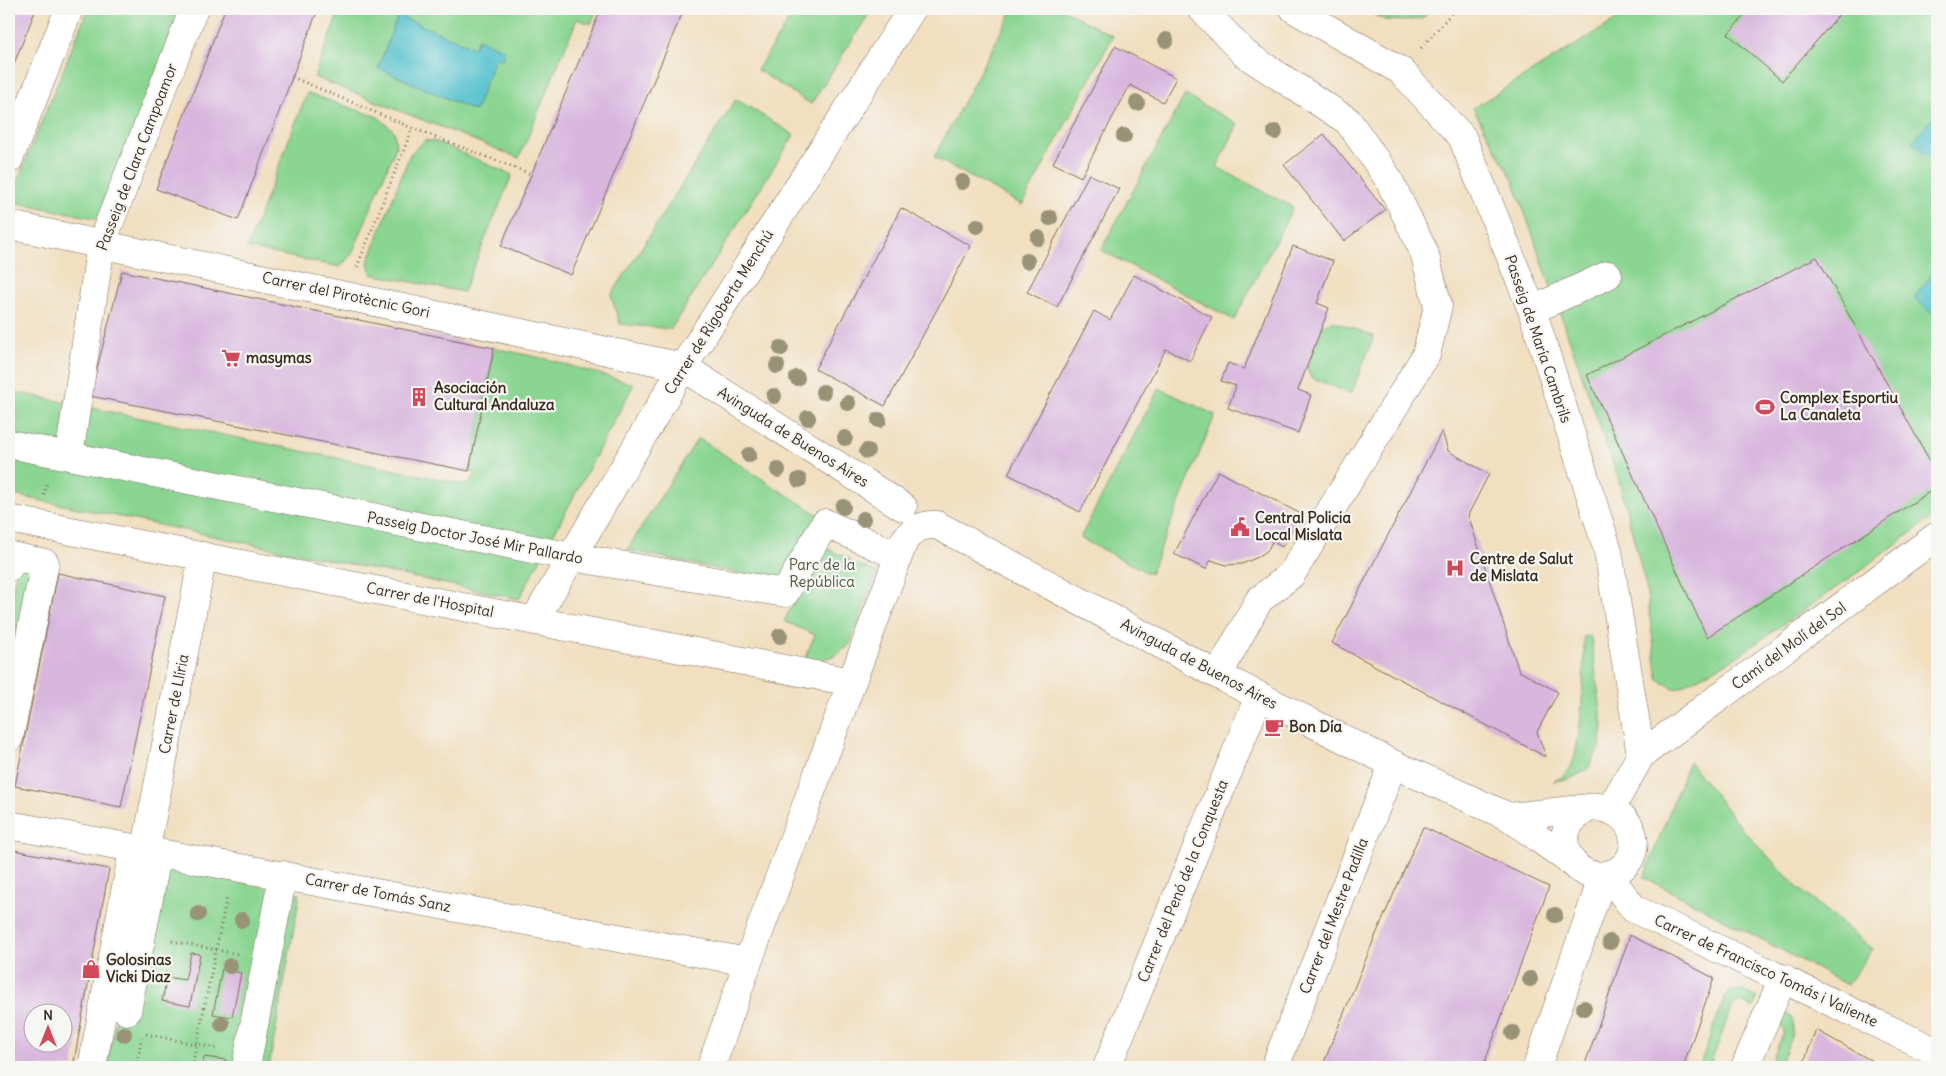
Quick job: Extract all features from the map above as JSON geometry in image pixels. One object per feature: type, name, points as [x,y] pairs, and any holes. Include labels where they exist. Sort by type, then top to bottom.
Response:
[{"type":"street","points":[[9,159],[69,9]]},
{"type":"street","name":"Passeig de Clara Campoamor","points":[[61,454],[101,244],[194,9]]},
{"type":"street","name":"Carrer de Rigoberta Menchú","points":[[534,620],[684,368],[912,9]]},
{"type":"street","points":[[1202,9],[1245,54],[1348,121],[1388,178],[1424,252],[1438,306],[1426,356],[1291,575],[1259,600],[1218,675]]},
{"type":"street","name":"Passeig de María Cambrils","points":[[1294,9],[1400,71],[1462,137],[1532,310],[1608,551],[1641,755]]},
{"type":"street","name":"Carrer del Pirotècnic Gori","points":[[9,224],[684,368]]},
{"type":"street","points":[[1532,310],[1608,275]]},
{"type":"street","name":"Avinguda de Buenos Aires","points":[[684,368],[919,520],[1393,764],[1508,817],[1590,871]]},
{"type":"street","name":"Passeig Doctor José Mir Pallardo","points":[[9,444],[572,557],[785,593],[825,523],[898,556]]},
{"type":"street","name":"Carrer de l'Hospital","points":[[9,519],[851,682]]},
{"type":"street","points":[[711,1067],[898,556],[904,541],[919,520]]},
{"type":"street","points":[[9,738],[45,563],[20,563],[38,525]]},
{"type":"street","name":"Camí del Molí del Sol","points":[[1641,755],[1937,536]]},
{"type":"street","name":"Carrer de Llíria","points":[[92,1067],[203,556]]},
{"type":"street","name":"Carrer del Penó de la Conquesta","points":[[1107,1067],[1259,696]]},
{"type":"street","points":[[1537,1067],[1591,910],[1590,871],[1566,849],[1565,837],[1568,826],[1576,816],[1598,809],[1641,755]]},
{"type":"street","name":"Carrer del Mestre Padilla","points":[[1275,1067],[1393,764]]},
{"type":"street","points":[[1508,817],[1598,809],[1621,814],[1629,823],[1633,834],[1634,844],[1631,856],[1624,866],[1590,871]]},
{"type":"street","name":"Carrer de Tomás Sanz","points":[[9,825],[139,851],[283,875],[748,962]]},
{"type":"street","points":[[127,1011],[156,862],[139,851]]},
{"type":"street","name":"Carrer de Francisco Tomás i Valiente","points":[[1590,871],[1634,909],[1937,1052]]},
{"type":"street","points":[[247,1061],[283,875]]},
{"type":"street","points":[[1745,1067],[1783,978]]},
{"type":"path","points":[[1400,71],[1455,9]]},
{"type":"path","points":[[292,77],[412,128],[531,174]]},
{"type":"path","points":[[345,295],[412,128]]},
{"type":"path","points":[[38,525],[61,454]]},
{"type":"path","points":[[192,1067],[227,894]]},
{"type":"path","points":[[171,940],[267,960]]},
{"type":"path","points":[[143,1033],[197,1044],[247,1061]]},
{"type":"green space","points":[[88,9],[181,9],[99,219],[9,201]]},
{"type":"green space","points":[[340,9],[597,9],[591,24],[577,19],[519,158],[314,77]]},
{"type":"green space","points":[[796,9],[872,9],[811,104],[757,70]]},
{"type":"green space","points":[[1013,9],[1062,9],[1113,36],[1022,205],[934,157]]},
{"type":"green space","points":[[1362,9],[1431,9],[1423,18],[1406,21],[1385,20]]},
{"type":"green space","name":"Complex Esportiu La Canaleta","points":[[1634,9],[1937,9],[1937,514],[1735,658],[1676,689],[1658,680],[1646,587],[1619,481],[1514,182],[1473,108]]},
{"type":"green space","points":[[307,93],[378,117],[394,131],[396,147],[352,254],[340,267],[247,248]]},
{"type":"green space","points":[[1185,95],[1238,124],[1217,167],[1293,207],[1234,320],[1101,250]]},
{"type":"green space","points":[[736,99],[794,135],[671,329],[620,324],[611,296]]},
{"type":"green space","points":[[425,140],[437,142],[512,175],[463,292],[371,274],[368,262],[410,154]]},
{"type":"green space","points":[[1333,321],[1374,336],[1351,394],[1310,377],[1307,367],[1323,325]]},
{"type":"green space","points":[[494,348],[550,360],[634,384],[519,599],[9,494],[9,391],[468,485],[476,473],[469,471]]},
{"type":"green space","points":[[1159,388],[1215,415],[1150,574],[1080,538]]},
{"type":"green space","points":[[698,438],[823,518],[783,583],[627,550]]},
{"type":"green space","name":"Parc de la República","points":[[823,547],[877,573],[850,644],[829,658],[803,662],[815,635],[784,621]]},
{"type":"green space","points":[[18,564],[36,568],[9,699],[9,609]]},
{"type":"green space","points":[[1584,636],[1591,637],[1603,727],[1600,746],[1587,770],[1569,779],[1553,781],[1567,773],[1576,748],[1582,708]]},
{"type":"green space","points":[[1689,761],[1743,830],[1798,888],[1873,949],[1847,985],[1644,877]]},
{"type":"green space","points":[[146,864],[300,894],[269,1067],[107,1067]]},
{"type":"green space","points":[[1741,990],[1757,998],[1753,1008],[1741,1002],[1733,1005],[1709,1067],[1699,1067],[1725,996],[1731,991]]},
{"type":"green space","points":[[1773,1006],[1787,1013],[1793,1020],[1792,1033],[1779,1067],[1769,1067],[1784,1032]]},
{"type":"water","points":[[398,15],[474,48],[478,39],[505,50],[502,59],[495,58],[475,111],[378,68]]},
{"type":"water","points":[[1937,113],[1937,163],[1912,142]]},
{"type":"water","points":[[1937,268],[1937,317],[1914,298]]},
{"type":"building","points":[[9,9],[36,9],[9,76]]},
{"type":"building","points":[[225,9],[318,9],[238,220],[156,189]]},
{"type":"building","points":[[601,9],[684,9],[571,275],[501,246]]},
{"type":"building","points":[[1750,9],[1844,9],[1782,81],[1728,34]]},
{"type":"building","points":[[1115,46],[1176,78],[1163,102],[1130,85],[1081,177],[1053,163]]},
{"type":"building","points":[[1324,134],[1385,210],[1344,241],[1284,165]]},
{"type":"building","points":[[1089,174],[1119,189],[1057,307],[1027,292]]},
{"type":"building","points":[[901,208],[971,246],[885,406],[815,369]]},
{"type":"building","points":[[1293,246],[1333,261],[1317,303],[1329,308],[1298,390],[1311,395],[1298,433],[1228,408],[1236,386],[1221,381],[1228,363],[1244,369]]},
{"type":"building","points":[[1817,257],[1937,474],[1937,487],[1707,637],[1587,375]]},
{"type":"building","name":"masymas","points":[[122,271],[494,348],[469,471],[90,396]]},
{"type":"building","points":[[1134,275],[1212,317],[1190,361],[1166,349],[1080,512],[1008,474],[1094,311],[1110,320]]},
{"type":"building","points":[[1442,431],[1448,451],[1489,474],[1468,515],[1519,671],[1558,692],[1537,732],[1546,757],[1332,643]]},
{"type":"building","points":[[1218,471],[1301,514],[1282,547],[1272,541],[1268,550],[1242,564],[1226,565],[1211,560],[1206,569],[1174,554]]},
{"type":"building","points":[[58,573],[165,596],[121,807],[15,786]]},
{"type":"building","points":[[1423,827],[1549,887],[1483,1067],[1322,1067],[1374,939]]},
{"type":"building","points":[[9,849],[109,869],[73,1067],[9,1067]]},
{"type":"building","points":[[1630,935],[1714,978],[1683,1067],[1584,1067]]},
{"type":"building","points":[[191,953],[200,954],[190,1006],[162,1001],[167,977],[185,980]]},
{"type":"building","points":[[222,969],[241,973],[232,1017],[213,1014]]},
{"type":"building","points":[[1816,1030],[1883,1067],[1802,1067]]},
{"type":"building","points":[[204,1057],[226,1060],[225,1067],[202,1067]]},
{"type":"place","name":"masymas","points":[[231,358]]},
{"type":"place","name":"Asociación Cultural Andaluza","points":[[419,397]]},
{"type":"place","name":"Complex Esportiu La Canaleta","points":[[1765,407]]},
{"type":"place","name":"Central Policia Local Mislata","points":[[1240,527]]},
{"type":"place","name":"Centre de Salut de Mislata","points":[[1455,568]]},
{"type":"place","name":"Bon Día","points":[[1274,727]]},
{"type":"place","name":"Golosinas Vicki Diaz","points":[[91,969]]}]
